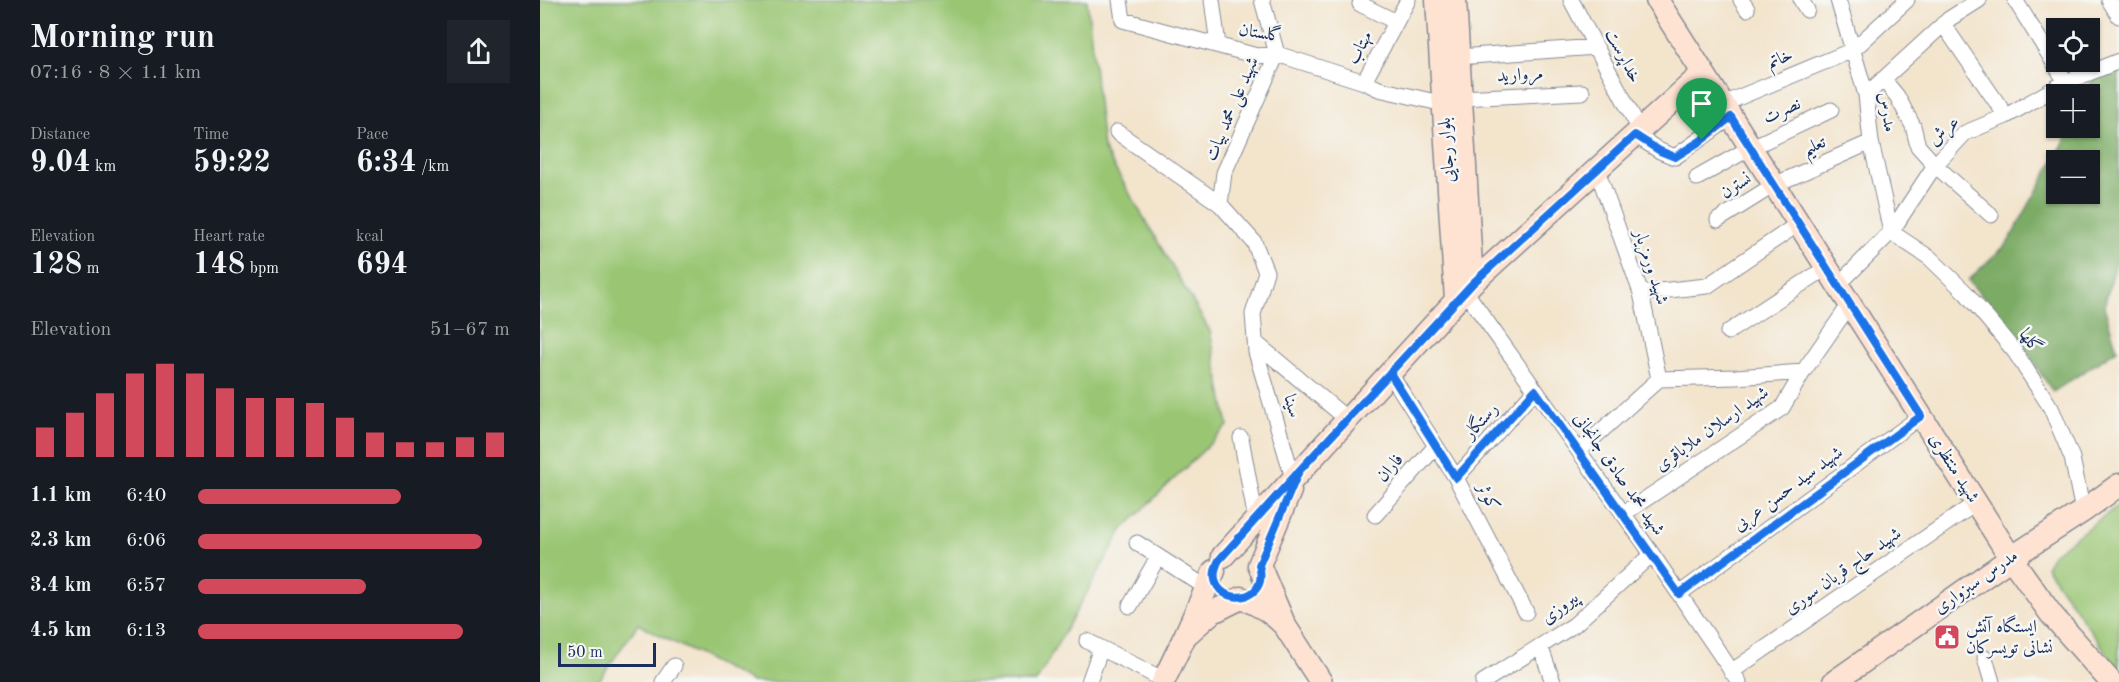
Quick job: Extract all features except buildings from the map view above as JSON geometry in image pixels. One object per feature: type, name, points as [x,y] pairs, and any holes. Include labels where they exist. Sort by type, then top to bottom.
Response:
[{"type":"main road","name":"بلوار رجایی","points":[[1452,0],[1458,57],[1452,101]]},
{"type":"main road","name":"بلوار رجایی","points":[[1452,0],[1452,101],[1464,291]]},
{"type":"main road","name":"شهید منتظری","points":[[1656,0],[2011,558],[2051,614],[2108,682]]},
{"type":"main road","points":[[1164,681],[1215,572],[1256,520],[1464,291],[1703,74]]},
{"type":"main road","points":[[1185,636],[1211,614],[1252,593],[1259,583],[1261,577],[1259,565],[1296,475]]},
{"type":"main road","name":"مدرس سبزواری","points":[[1834,682],[2119,484]]},
{"type":"main road","points":[[1285,626],[1273,613],[1258,604],[1223,593],[1216,584],[1215,572],[1234,551],[1252,555],[1259,565],[1285,626],[1321,682]]},
{"type":"street","name":"گلستان","points":[[1120,0],[1124,20],[1257,56],[1277,54],[1379,89],[1452,101]]},
{"type":"street","points":[[1212,0],[1218,45]]},
{"type":"street","points":[[1262,0],[1277,54]]},
{"type":"street","points":[[1362,0],[1360,4],[1396,22]]},
{"type":"street","name":"مهتاب","points":[[1364,82],[1408,0]]},
{"type":"street","name":"خداپرست","points":[[1571,0],[1638,133]]},
{"type":"street","name":"مدرس","points":[[1838,0],[1866,95],[1871,141],[1891,232]]},
{"type":"street","points":[[1853,50],[1907,0]]},
{"type":"street","points":[[1866,95],[1943,24],[1979,0]]},
{"type":"street","points":[[2015,0],[2066,82]]},
{"type":"street","points":[[2109,0],[2119,16]]},
{"type":"street","points":[[1943,24],[2006,116]]},
{"type":"street","points":[[1458,57],[1596,47]]},
{"type":"street","name":"خاتم","points":[[1638,133],[1660,151],[1675,157],[1727,111],[1853,50]]},
{"type":"street","name":"شهید علی محمد بیات","points":[[1220,204],[1224,173],[1277,54]]},
{"type":"street","name":"عرش","points":[[1838,286],[1891,232],[1935,165],[1965,133],[2006,116],[2066,82],[2119,61]]},
{"type":"street","points":[[1883,79],[1897,96],[1913,126],[1918,146],[1935,165],[1991,215]]},
{"type":"street","name":"مروارید","points":[[1452,101],[1582,92]]},
{"type":"street","name":"نصرت","points":[[1697,178],[1750,148],[1831,110]]},
{"type":"street","points":[[1117,132],[1220,204],[1254,242],[1266,272],[1253,314],[1256,343],[1347,419]]},
{"type":"street","name":"تعلیم","points":[[1774,185],[1871,141]]},
{"type":"street","name":"شهید ورمزیار","points":[[1597,170],[1641,293],[1659,379]]},
{"type":"street","name":"نسترن","points":[[1718,220],[1774,185]]},
{"type":"street","points":[[1641,293],[1707,286],[1798,224]]},
{"type":"street","name":"گلها","points":[[1891,232],[1930,258],[1952,279],[2015,352],[2051,408],[2072,458],[2083,511]]},
{"type":"street","points":[[1728,332],[1766,306],[1838,286]]},
{"type":"street","name":"شهید ارسلان ملاباقری","points":[[1623,513],[1782,408],[1803,372],[1838,286]]},
{"type":"street","name":"شهید محمد صادق جانجانی","points":[[1464,291],[1652,554],[1735,677]]},
{"type":"street","name":"سینا","points":[[1256,343],[1256,352],[1296,475]]},
{"type":"street","points":[[1579,451],[1659,379],[1803,372]]},
{"type":"street","name":"کوثر","points":[[1390,373],[1456,478],[1526,612]]},
{"type":"street","name":"رستگار","points":[[1456,478],[1535,390]]},
{"type":"street","name":"شهید سید حسن عربی","points":[[1679,594],[1921,416]]},
{"type":"street","points":[[1241,438],[1256,520]]},
{"type":"street","name":"فاران","points":[[1375,515],[1436,446]]},
{"type":"street","name":"شهید حاج قربان سوری","points":[[1735,677],[1976,503]]},
{"type":"street","points":[[1137,543],[1158,557],[1215,572]]},
{"type":"street","name":"پیروزی","points":[[1483,682],[1574,625],[1652,554]]},
{"type":"street","points":[[1130,606],[1158,557]]},
{"type":"street","points":[[1089,682],[1094,645],[1164,681]]},
{"type":"street","points":[[1540,646],[1553,682]]},
{"type":"street","points":[[1985,658],[1992,682]]},
{"type":"street","points":[[663,682],[674,666]]},
{"type":"green space","points":[[540,0],[1087,0],[1103,148],[1210,331],[1228,426],[1123,529],[1036,682],[752,682],[638,624],[598,682],[540,682]]},
{"type":"green space","points":[[2119,71],[2119,253],[2104,306],[2117,350],[2053,392],[2012,330],[1968,280],[2007,244],[2046,174],[2046,204],[2100,204],[2100,150],[2060,150],[2066,138],[2100,138],[2100,84],[2090,84],[2094,75]]},
{"type":"green space","points":[[2119,505],[2119,671],[2046,567],[2054,553]]},
{"type":"place","name":"ایستگاه آتش نشانی تویسرکان","points":[[1947,637]]},
{"type":"route","points":[[1702,140],[1675,157],[1660,151],[1635,135],[1473,283],[1299,471],[1219,560],[1214,572],[1219,589],[1229,596],[1241,598],[1252,593],[1256,588],[1261,577],[1259,565],[1299,471],[1390,373],[1456,478],[1535,390],[1679,594],[1921,416],[1731,117],[1702,140]]}]
